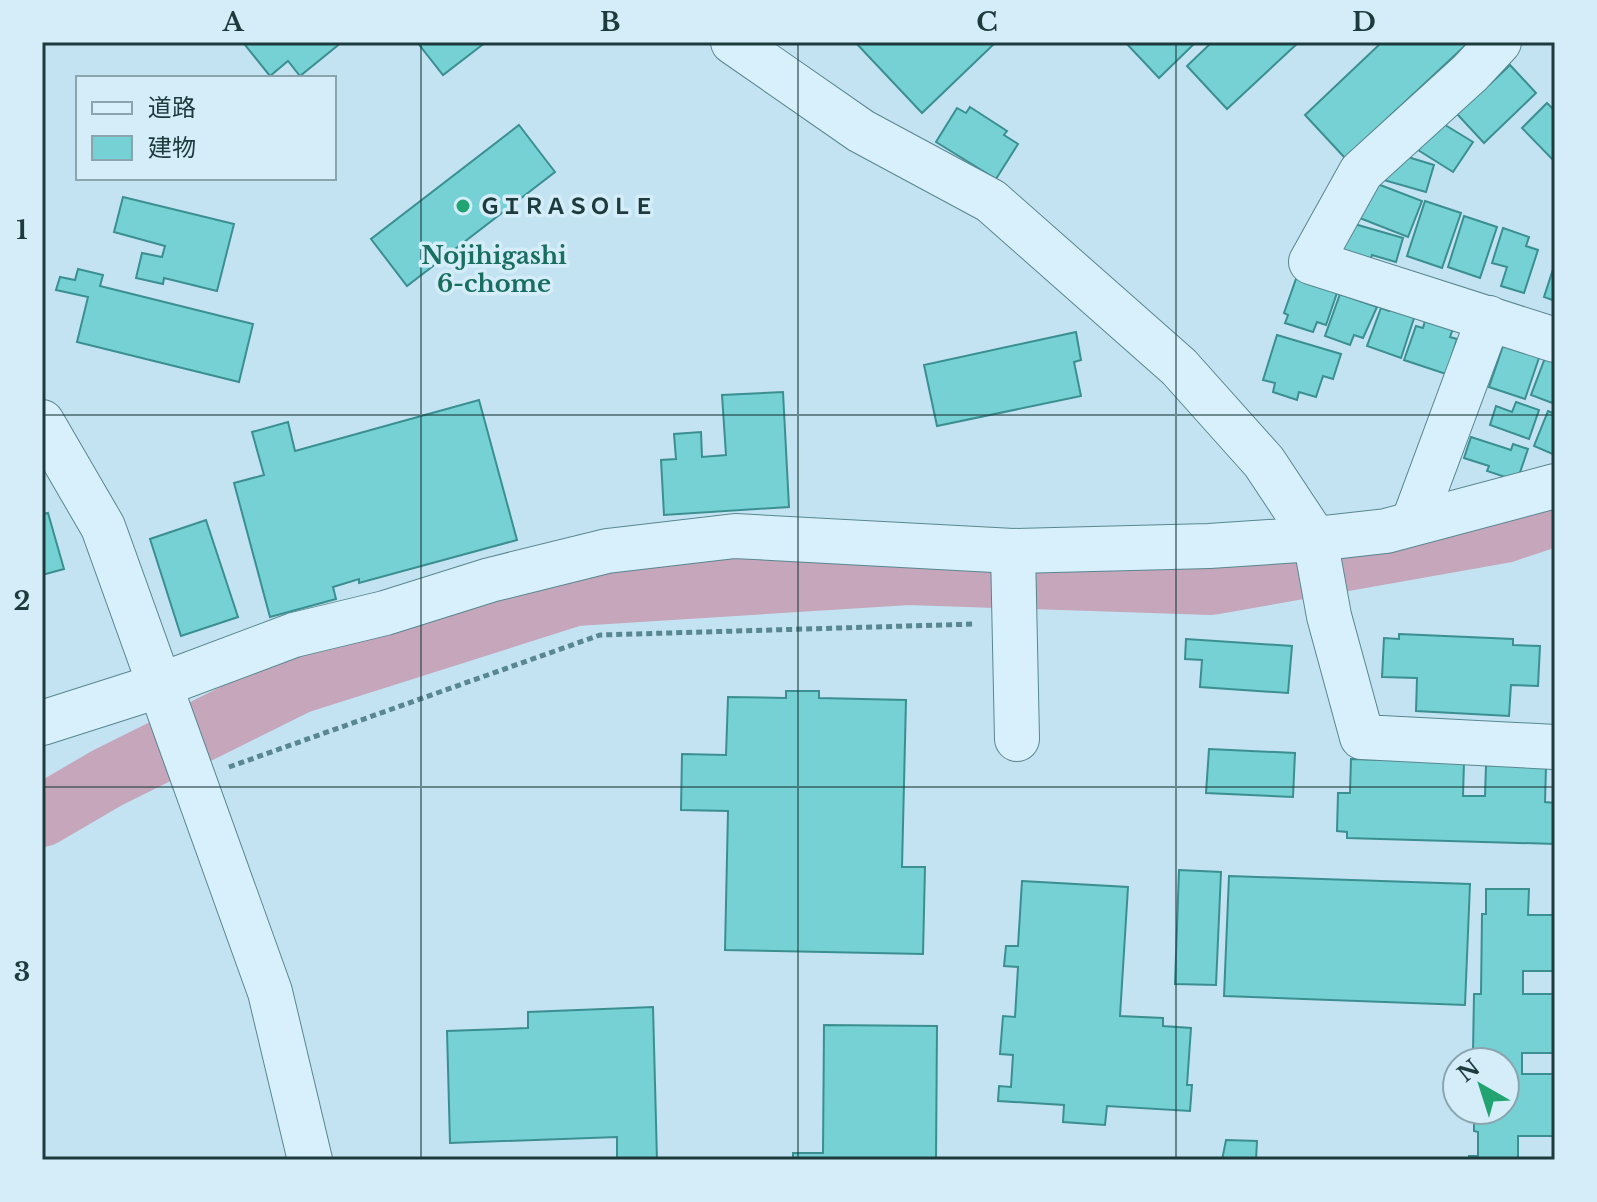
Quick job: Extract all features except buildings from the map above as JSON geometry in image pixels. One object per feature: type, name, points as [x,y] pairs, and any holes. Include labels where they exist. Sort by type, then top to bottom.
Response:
[{"type":"street","points":[[733,42],[861,131],[991,201],[1179,367],[1264,462],[1319,560],[1329,616],[1362,737],[1555,747]]},
{"type":"street","points":[[1499,42],[1470,73],[1361,172],[1311,262],[1555,340]]},
{"type":"street","points":[[1413,523],[1489,318]]},
{"type":"street","points":[[42,422],[103,527],[270,992],[310,1160]]},
{"type":"street","points":[[42,723],[176,734],[294,635],[607,551],[735,536],[1013,551],[1209,546],[1319,560],[1386,531],[1555,486]]},
{"type":"street","points":[[1013,551],[1017,739]]},
{"type":"path","points":[[176,734],[600,635],[978,623]]},
{"type":"waterway","points":[[42,816],[107,778],[298,683],[575,595],[908,574],[1211,584],[1504,532],[1555,515]]},
{"type":"place","name":"ＧＩＲＡＳＯＬＥ","points":[[463,206]]},
{"type":"district","name":"Nojihigashi 6-chome","points":[[494,269]]}]
